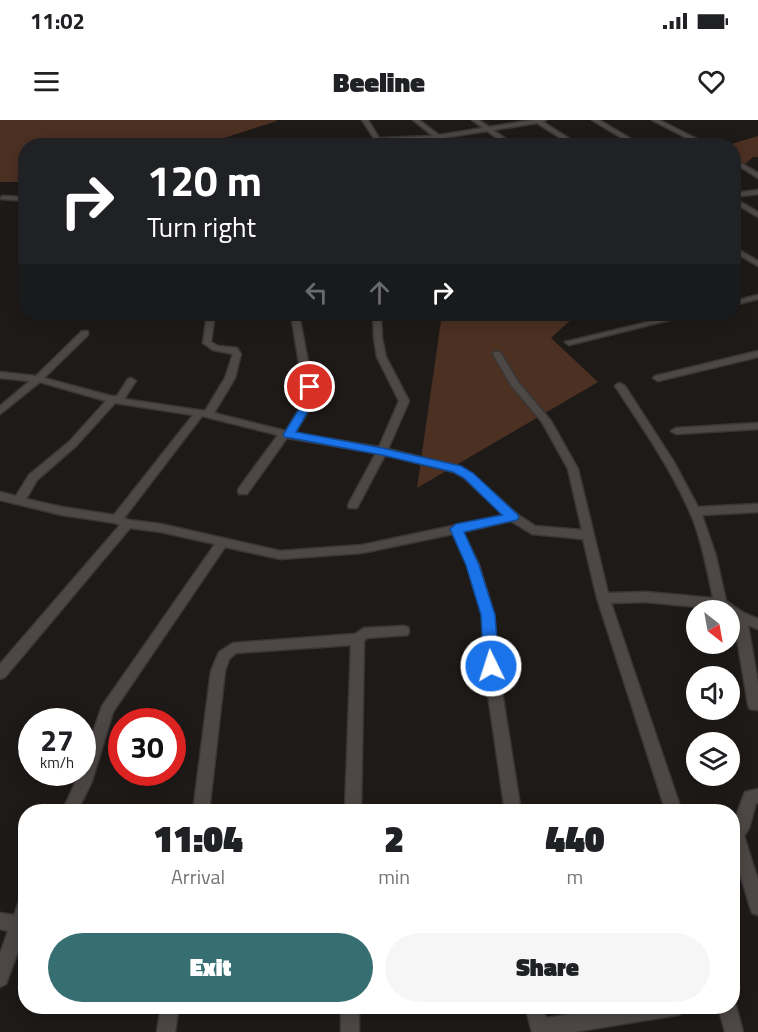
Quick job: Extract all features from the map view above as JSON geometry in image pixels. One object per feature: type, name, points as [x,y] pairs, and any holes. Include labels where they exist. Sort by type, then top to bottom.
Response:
[{"type":"street","points":[[365,120],[376,138]]},
{"type":"street","points":[[416,120],[439,137]]},
{"type":"street","points":[[475,120],[502,138]]},
{"type":"street","points":[[432,138],[538,120],[566,138]]},
{"type":"street","points":[[595,120],[626,138]]},
{"type":"street","points":[[655,120],[692,138]]},
{"type":"street","points":[[741,165],[758,176]]},
{"type":"street","points":[[741,194],[758,192]]},
{"type":"street","points":[[3,198],[18,199]]},
{"type":"street","points":[[741,204],[758,215]]},
{"type":"street","points":[[741,257],[758,264]]},
{"type":"street","points":[[741,301],[758,297]]},
{"type":"street","points":[[0,673],[122,521],[230,378],[237,354],[234,350],[216,348],[207,343],[210,321]]},
{"type":"street","points":[[243,491],[309,401],[296,321]]},
{"type":"street","points":[[353,505],[382,452],[404,401],[398,382],[383,360],[376,321]]},
{"type":"street","points":[[569,342],[660,321]]},
{"type":"street","points":[[0,411],[38,379],[85,333]]},
{"type":"street","points":[[497,354],[514,382],[546,421],[573,469],[603,598],[671,804]]},
{"type":"street","points":[[658,378],[758,354]]},
{"type":"street","points":[[0,375],[38,379],[116,399],[204,413],[286,434],[382,452],[463,471],[513,517],[532,530],[587,535]]},
{"type":"street","points":[[20,501],[24,487],[33,475],[66,449],[131,381]]},
{"type":"street","points":[[620,386],[650,431],[695,511],[712,560],[719,600]]},
{"type":"street","points":[[676,431],[758,426]]},
{"type":"street","points":[[0,496],[62,511],[161,528],[280,555],[362,549],[513,517]]},
{"type":"street","points":[[695,511],[758,508]]},
{"type":"street","points":[[456,529],[473,565],[488,615],[491,666],[512,804]]},
{"type":"street","points":[[73,804],[85,781],[107,710],[222,543]]},
{"type":"street","points":[[603,598],[646,597],[686,601]]},
{"type":"street","points":[[740,617],[758,624]]},
{"type":"street","points":[[740,617],[755,705]]},
{"type":"street","points":[[202,804],[218,671],[224,656],[233,648],[358,639],[364,633],[403,631]]},
{"type":"street","points":[[353,804],[358,639]]},
{"type":"street","points":[[740,829],[750,797],[758,796]]},
{"type":"street","points":[[740,852],[758,907]]},
{"type":"street","points":[[0,921],[18,924],[0,978]]},
{"type":"street","points":[[166,1032],[169,1014]]},
{"type":"street","points":[[350,1014],[350,1032]]},
{"type":"street","points":[[536,1014],[541,1030],[632,1014]]},
{"type":"street","points":[[729,1014],[734,1032]]},
{"type":"shaded area","points":[[0,120],[277,121],[224,138],[18,138],[18,182],[0,182]]},
{"type":"shaded area","points":[[758,136],[758,157],[753,157],[741,168],[741,141]]},
{"type":"shaded area","points":[[441,321],[570,321],[551,338],[598,382],[417,488]]},
{"type":"route","points":[[310,387],[309,401],[289,435],[382,452],[463,471],[513,517],[456,529],[473,565],[488,615],[491,666]]}]
